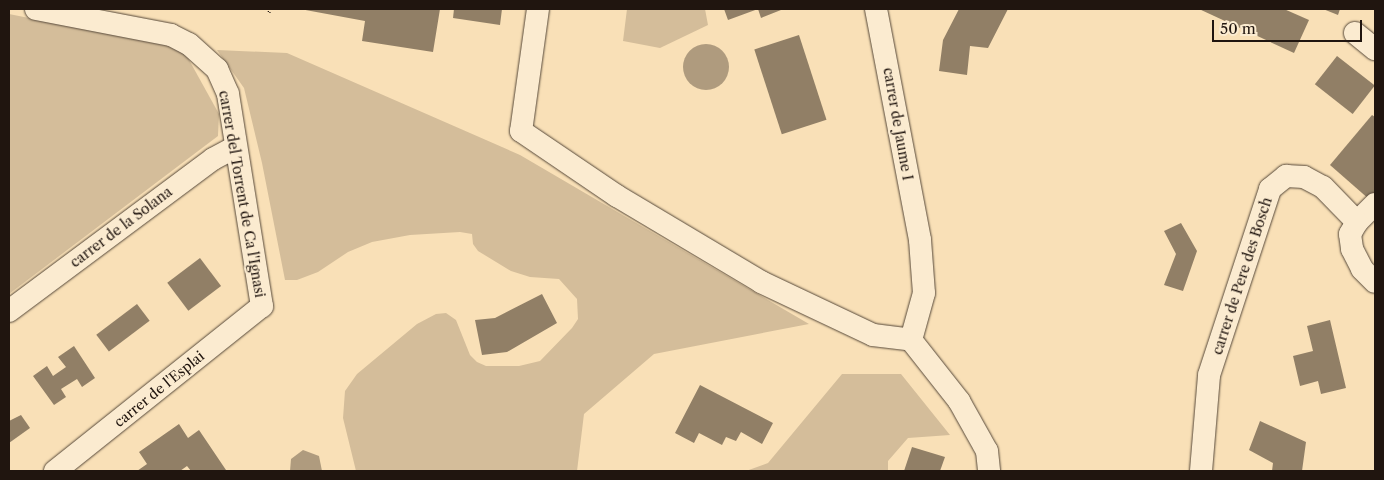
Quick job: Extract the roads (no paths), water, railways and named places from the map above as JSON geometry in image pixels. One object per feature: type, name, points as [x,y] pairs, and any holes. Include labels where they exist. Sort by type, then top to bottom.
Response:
[{"type":"street","name":"carrer del Torrent de Ca l'Ignasi","points":[[36,9],[171,35],[189,44],[217,69],[228,94],[262,306]]},
{"type":"street","points":[[538,9],[521,131],[617,196],[761,282],[873,335],[911,340],[959,400],[987,452],[989,471]]},
{"type":"street","name":"carrer de Jaume I","points":[[876,9],[920,240],[924,294],[911,340]]},
{"type":"street","points":[[1355,33],[1375,50]]},
{"type":"street","name":"carrer de la Solana","points":[[9,311],[213,159],[236,148]]},
{"type":"street","name":"carrer de Pere des Bosch","points":[[1201,471],[1209,375],[1270,189],[1286,176],[1304,177],[1323,187],[1357,222]]},
{"type":"street","points":[[1375,204],[1357,222],[1350,234],[1352,249],[1362,269],[1375,282]]},
{"type":"street","name":"carrer de l'Esplai","points":[[56,471],[262,306]]}]
